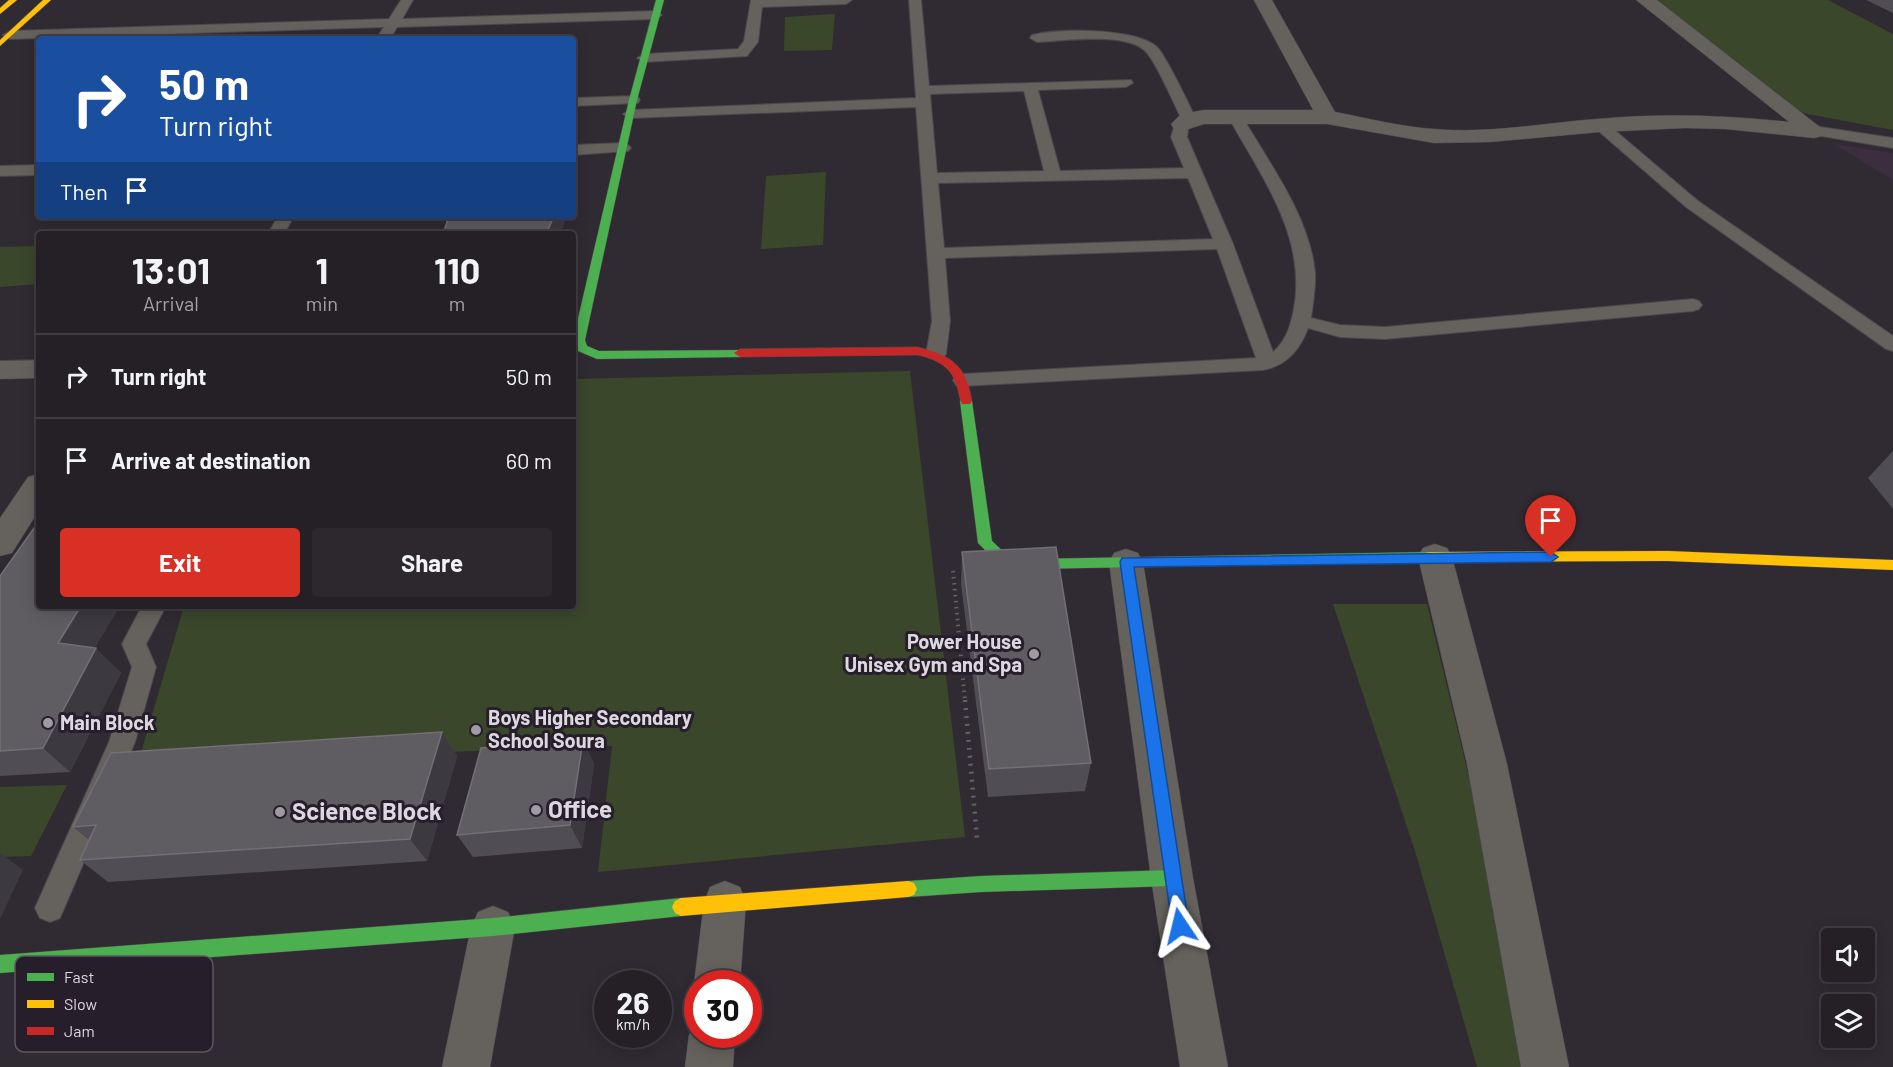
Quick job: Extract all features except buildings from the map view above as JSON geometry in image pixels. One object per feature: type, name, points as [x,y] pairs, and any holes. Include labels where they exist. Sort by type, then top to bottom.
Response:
[{"type":"main road","points":[[0,12],[13,0]]},
{"type":"main road","points":[[5,40],[47,0]]},
{"type":"main road","points":[[660,0],[632,107],[579,340],[585,355],[900,349],[936,354],[949,363],[963,380],[986,543],[1002,558],[1030,564],[1435,557],[1668,556],[1893,565]]},
{"type":"main road","points":[[107,956],[494,927],[725,902],[981,884],[1172,878]]},
{"type":"main road","points":[[0,964],[15,963]]},
{"type":"street","points":[[1263,0],[1327,117]]},
{"type":"street","points":[[1644,0],[1814,131]]},
{"type":"street","points":[[1186,122],[1236,118],[1327,117],[1434,136],[1490,135],[1600,125],[1725,122],[1814,131]]},
{"type":"street","points":[[0,370],[36,369]]},
{"type":"street","points":[[0,544],[36,490]]},
{"type":"street","points":[[1435,557],[1487,764],[1545,1067]]},
{"type":"street","points":[[1126,562],[1172,878],[1204,1067]]},
{"type":"street","points":[[718,970],[725,902]]},
{"type":"street","points":[[466,1067],[494,927]]},
{"type":"street","points":[[710,1067],[711,1048]]},
{"type":"lane","points":[[385,36],[407,0]]},
{"type":"lane","points":[[644,58],[742,53],[751,42],[757,1],[846,0]]},
{"type":"lane","points":[[915,0],[941,321],[936,354]]},
{"type":"lane","points":[[91,36],[392,22],[656,15]]},
{"type":"lane","points":[[1037,38],[1125,37],[1152,49],[1186,122],[1179,130],[1179,137],[1224,244],[1267,363]]},
{"type":"lane","points":[[5,40],[36,39]]},
{"type":"lane","points":[[576,102],[632,107],[924,96],[1030,87],[1126,83]]},
{"type":"lane","points":[[1030,87],[1053,176]]},
{"type":"lane","points":[[963,380],[1267,363],[1285,351],[1296,336],[1301,321],[1307,273],[1294,225],[1236,118]]},
{"type":"lane","points":[[1600,125],[1692,204],[1893,345]]},
{"type":"lane","points":[[1814,131],[1893,143]]},
{"type":"lane","points":[[576,150],[623,148]]},
{"type":"lane","points":[[0,171],[36,170]]},
{"type":"lane","points":[[930,178],[1194,173]]},
{"type":"lane","points":[[936,253],[1224,244]]},
{"type":"lane","points":[[1301,321],[1340,331],[1385,333],[1693,304]]},
{"type":"lane","points":[[50,908],[122,742],[144,667],[134,644],[152,609]]},
{"type":"path","points":[[981,884],[952,555],[986,543]]},
{"type":"shaded area","points":[[1834,144],[1893,153],[1893,180]]},
{"type":"green space","points":[[1657,0],[1828,0],[1893,34],[1893,130],[1797,112]]},
{"type":"green space","points":[[835,14],[832,50],[784,51],[785,17]]},
{"type":"green space","points":[[826,172],[823,245],[761,249],[766,176]]},
{"type":"green space","points":[[36,246],[36,284],[0,287],[0,247]]},
{"type":"green space","name":"Boys Higher Secondary School Soura","points":[[910,371],[965,837],[598,872],[612,746],[138,763],[183,609],[576,609],[576,379]]},
{"type":"green space","points":[[1333,604],[1427,604],[1473,794],[1523,1067],[1477,1067],[1415,851]]},
{"type":"green space","points":[[67,785],[31,856],[0,857],[0,787]]},
{"type":"traffic: fast","points":[[660,0],[633,100],[579,340],[582,348],[597,355],[740,353]]},
{"type":"traffic: fast","points":[[966,401],[985,543],[1002,558],[1030,564],[1430,557]]},
{"type":"traffic: fast","points":[[908,889],[981,884],[1172,878]]},
{"type":"traffic: fast","points":[[107,956],[493,927],[681,907]]},
{"type":"traffic: fast","points":[[0,964],[15,963]]},
{"type":"traffic: slow","points":[[0,12],[13,0]]},
{"type":"traffic: slow","points":[[0,44],[47,0]]},
{"type":"traffic: slow","points":[[1430,557],[1668,556],[1893,565]]},
{"type":"traffic: slow","points":[[681,907],[908,889]]},
{"type":"traffic: jam","points":[[740,353],[918,351],[938,357],[952,367],[961,381],[966,401]]},
{"type":"place","name":"Power House Unisex Gym and Spa","points":[[1034,654]]},
{"type":"place","name":"Main Block","points":[[48,723]]},
{"type":"place","name":"Boys Higher Secondary School Soura","points":[[476,730]]},
{"type":"place","name":"Office","points":[[536,810]]},
{"type":"place","name":"Science Block","points":[[280,812]]},
{"type":"route","points":[[1180,926],[1126,562],[1551,557]]}]
